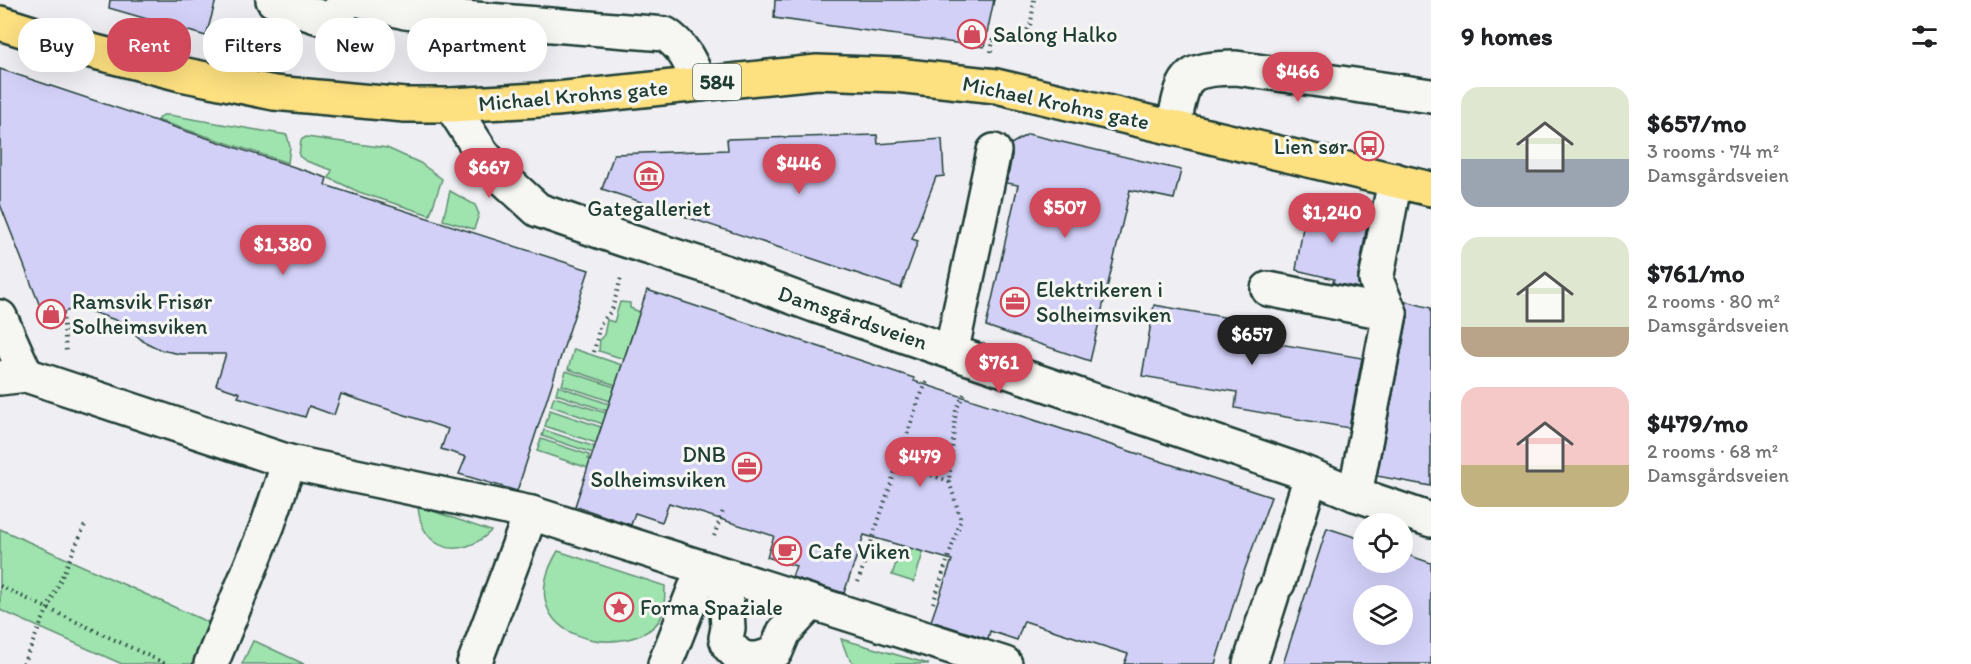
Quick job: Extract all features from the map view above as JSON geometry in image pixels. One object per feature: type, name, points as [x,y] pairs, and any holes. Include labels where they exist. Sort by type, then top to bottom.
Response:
[{"type":"main road","name":"Michael Krohns gate","points":[[0,23],[80,48],[181,74],[274,93],[405,105],[451,105],[556,99],[817,72],[897,75],[996,86],[1431,189]]},
{"type":"street","points":[[273,0],[329,20],[342,8],[346,0]]},
{"type":"street","points":[[361,0],[405,12],[438,16],[665,34],[675,41],[687,56],[700,84]]},
{"type":"street","points":[[1173,127],[1182,88],[1188,77],[1209,69],[1236,68],[1431,96]]},
{"type":"street","name":"Damsgårdsveien","points":[[451,105],[482,153],[503,178],[538,210],[728,273],[1431,520]]},
{"type":"street","points":[[952,344],[994,152]]},
{"type":"street","points":[[1355,494],[1390,313],[1376,280],[1395,180]]},
{"type":"street","points":[[1268,289],[1390,313]]},
{"type":"street","points":[[0,317],[13,376],[289,462],[531,513],[1005,664]]},
{"type":"street","points":[[211,664],[268,524],[289,462]]},
{"type":"street","points":[[1250,664],[1311,476]]},
{"type":"street","points":[[474,664],[531,513]]},
{"type":"street","points":[[714,572],[728,628],[726,638],[729,646],[738,655],[747,659],[758,659],[776,651],[784,632],[811,603]]},
{"type":"street","points":[[665,664],[714,572]]},
{"type":"path","points":[[991,52],[993,40],[1020,44],[1031,23],[1034,0]]},
{"type":"path","points":[[594,352],[600,324],[612,310],[621,278]]},
{"type":"path","points":[[856,588],[919,399],[932,369]]},
{"type":"path","points":[[933,603],[961,520],[949,481],[956,410]]},
{"type":"path","points":[[897,464],[949,481]]},
{"type":"path","points":[[24,664],[85,525]]},
{"type":"path","points":[[0,586],[166,664]]},
{"type":"green space","points":[[163,115],[287,135],[290,147],[288,163],[157,120]]},
{"type":"green space","points":[[306,137],[387,148],[420,163],[442,179],[430,215],[359,192],[329,178],[332,170],[306,161],[299,156],[301,140]]},
{"type":"green space","points":[[450,191],[475,205],[479,214],[474,229],[443,220]]},
{"type":"green space","points":[[620,302],[630,303],[630,308],[640,312],[624,359],[599,351],[600,339],[604,335],[607,320],[614,322]]},
{"type":"green space","points":[[574,349],[622,365],[616,385],[568,369]]},
{"type":"green space","points":[[566,371],[615,387],[610,401],[562,385]]},
{"type":"green space","points":[[558,386],[609,404],[607,411],[556,394]]},
{"type":"green space","points":[[554,397],[606,413],[603,424],[551,406]]},
{"type":"green space","points":[[550,410],[601,427],[596,443],[545,426]]},
{"type":"green space","points":[[544,430],[595,447],[593,453],[542,436]]},
{"type":"green space","points":[[541,439],[589,455],[588,459],[591,460],[588,468],[537,451]]},
{"type":"green space","points":[[418,506],[491,531],[467,546],[444,547],[426,533]]},
{"type":"green space","points":[[0,529],[212,624],[195,664],[122,664],[0,610]]},
{"type":"green space","points":[[907,530],[928,537],[914,582],[892,575]]},
{"type":"green space","points":[[558,551],[665,586],[661,618],[646,632],[625,640],[601,641],[578,636],[559,624],[547,606],[545,582]]},
{"type":"green space","points":[[841,639],[929,664],[854,664],[847,655]]},
{"type":"green space","points":[[253,641],[259,643],[304,664],[242,664]]},
{"type":"building","points":[[110,0],[216,0],[211,18],[203,18],[203,35],[191,32],[191,18],[144,18],[109,8]]},
{"type":"building","points":[[775,0],[994,0],[984,47],[774,18]]},
{"type":"building","points":[[0,69],[327,178],[325,185],[589,270],[517,491],[459,474],[466,457],[441,449],[448,429],[341,394],[334,415],[309,406],[305,417],[238,397],[240,393],[216,385],[226,354],[180,354],[161,350],[143,341],[121,322],[78,307],[45,319],[0,204]]},
{"type":"building","points":[[1028,134],[1181,170],[1174,199],[1130,190],[1090,361],[986,326],[1018,185],[1007,183],[1012,155],[1011,144]]},
{"type":"building","points":[[877,135],[878,144],[942,139],[944,176],[936,177],[912,239],[918,241],[901,288],[602,189],[614,154],[728,150],[727,139]]},
{"type":"building","points":[[1307,203],[1362,215],[1367,225],[1358,276],[1359,288],[1333,283],[1334,279],[1296,270]]},
{"type":"building","points":[[647,290],[914,378],[914,381],[1271,497],[1242,577],[1215,664],[1124,664],[1128,654],[1024,621],[1017,640],[990,631],[988,639],[931,621],[952,560],[864,535],[844,593],[792,577],[796,566],[767,557],[774,536],[669,503],[662,522],[635,513],[631,525],[575,506]]},
{"type":"building","points":[[1405,301],[1431,308],[1431,486],[1377,476],[1408,317]]},
{"type":"building","points":[[1154,305],[1276,326],[1273,343],[1362,358],[1349,428],[1235,408],[1237,392],[1142,376]]},
{"type":"building","points":[[1327,528],[1353,536],[1353,573],[1413,573],[1413,557],[1431,563],[1431,664],[1283,664]]},
{"type":"place","name":"Salong Halko","points":[[972,34]]},
{"type":"place","name":"Lien sør","points":[[1369,146]]},
{"type":"place","name":"Gategalleriet","points":[[649,176]]},
{"type":"place","name":"Elektrikeren i Solheimsviken","points":[[1015,302]]},
{"type":"place","name":"Ramsvik Frisør Solheimsviken","points":[[51,314]]},
{"type":"place","name":"DNB Solheimsviken","points":[[747,467]]},
{"type":"place","name":"Cafe Viken","points":[[787,551]]},
{"type":"place","name":"Forma Spaziale","points":[[619,607]]}]
